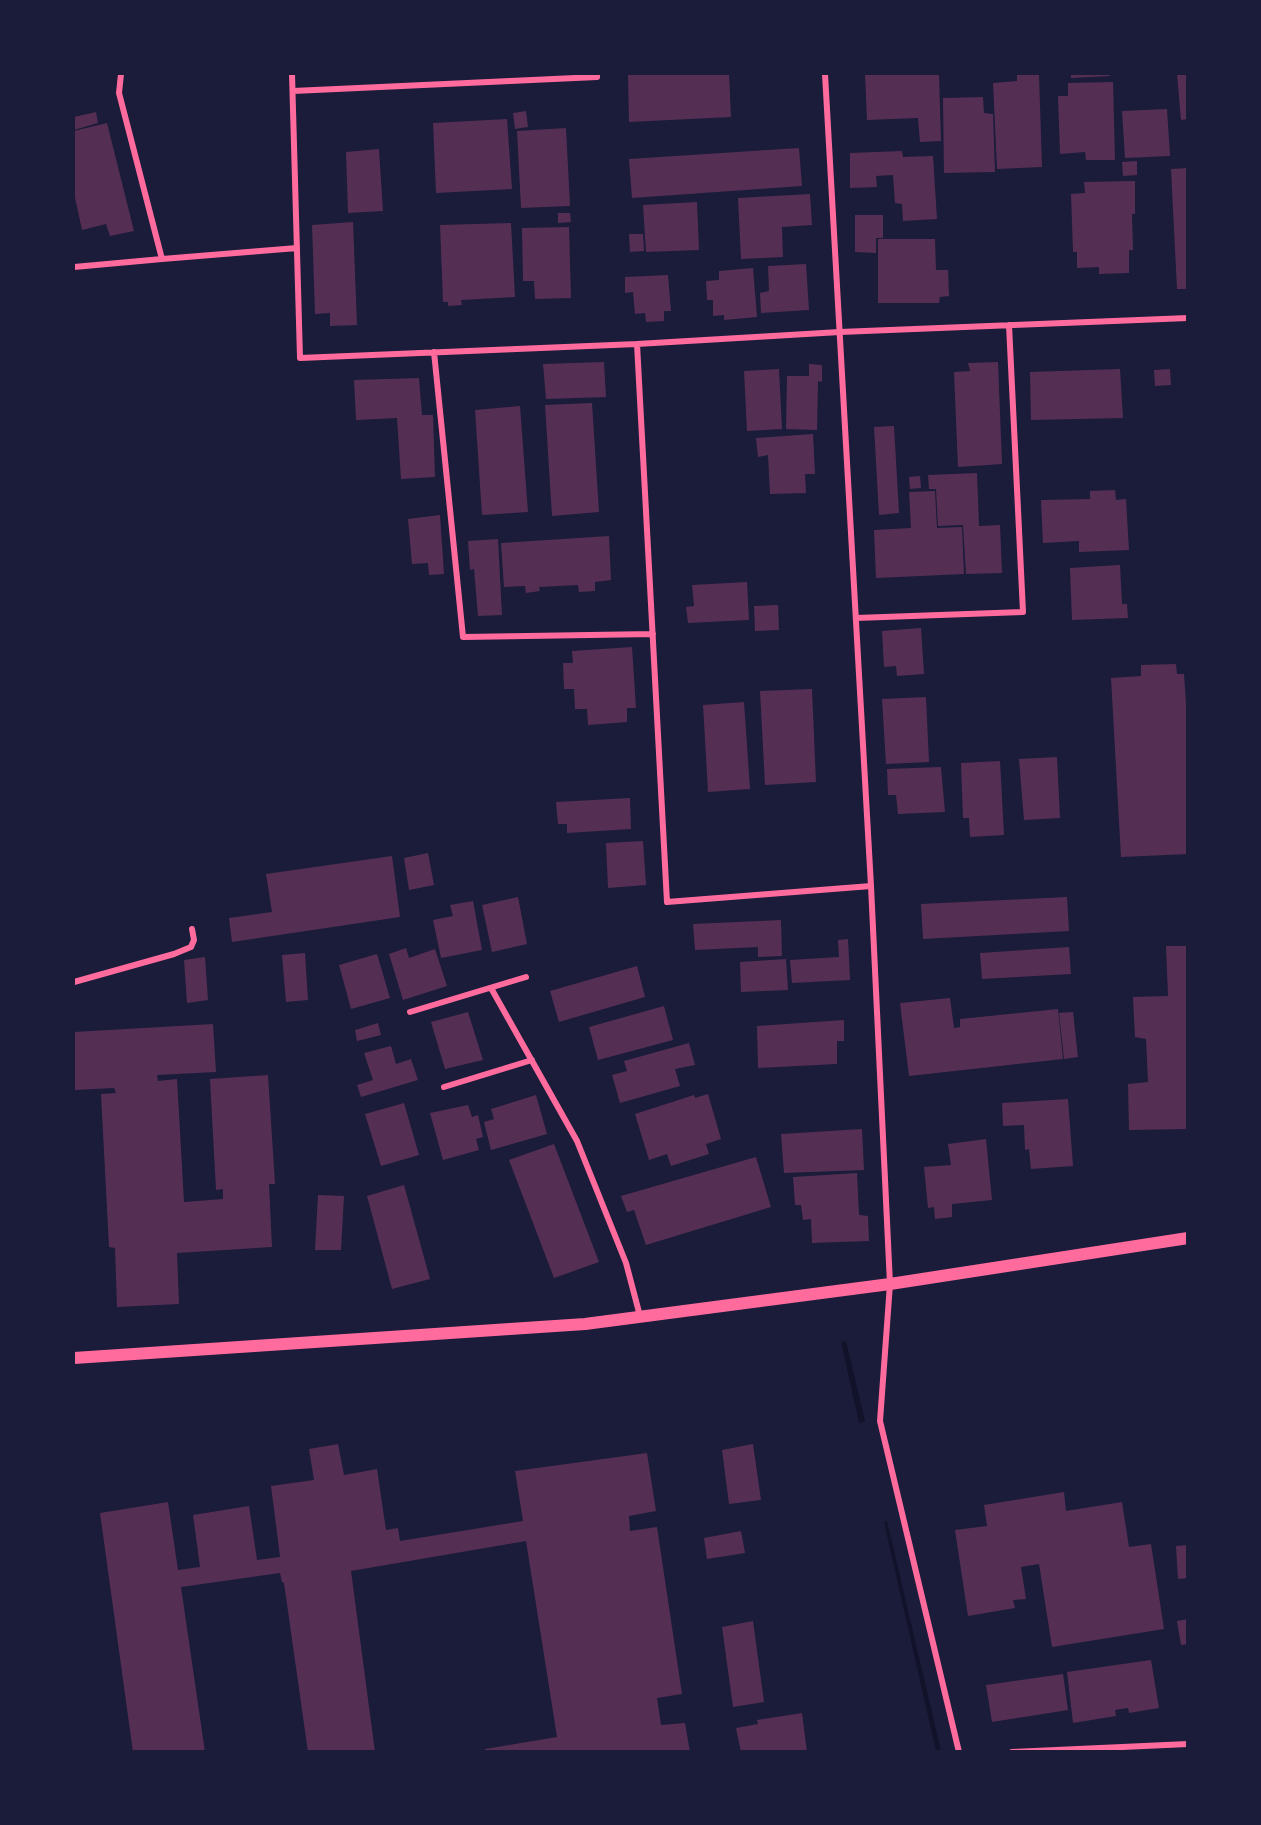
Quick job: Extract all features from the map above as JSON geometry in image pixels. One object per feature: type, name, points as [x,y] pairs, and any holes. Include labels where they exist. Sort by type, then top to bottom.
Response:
[{"type":"main road","points":[[74,1358],[585,1324],[890,1284],[1188,1238]]},
{"type":"street","points":[[121,74],[119,93],[162,260]]},
{"type":"street","points":[[292,74],[300,358],[1188,318]]},
{"type":"street","points":[[293,91],[597,77],[597,74]]},
{"type":"street","points":[[825,74],[871,886],[890,1284],[880,1421],[959,1752]]},
{"type":"street","points":[[74,267],[297,248]]},
{"type":"street","points":[[856,618],[1023,612],[1009,325]]},
{"type":"street","points":[[637,344],[667,902],[871,886]]},
{"type":"street","points":[[434,352],[463,637],[652,634]]},
{"type":"street","points":[[74,982],[174,954],[191,946],[194,940],[192,929]]},
{"type":"street","points":[[410,1012],[526,977]]},
{"type":"street","points":[[492,988],[577,1142],[626,1263],[641,1317]]},
{"type":"street","points":[[444,1087],[532,1060]]},
{"type":"street","points":[[1012,1752],[1188,1744]]},
{"type":"shaded area","points":[[846,1341],[865,1421],[859,1423],[841,1342]]},
{"type":"shaded area","points":[[887,1521],[941,1751],[936,1751],[884,1522]]},
{"type":"building","points":[[628,74],[729,74],[731,117],[629,122]]},
{"type":"building","points":[[865,74],[939,74],[941,141],[920,142],[918,118],[867,120]]},
{"type":"building","points":[[1017,74],[1039,74],[1042,167],[997,169],[993,83],[1017,81]]},
{"type":"building","points":[[1071,74],[1110,74],[1110,76],[1071,78]]},
{"type":"building","points":[[1177,74],[1188,74],[1188,119],[1181,120]]},
{"type":"building","points":[[1113,82],[1115,160],[1086,160],[1085,152],[1060,154],[1058,96],[1068,96],[1068,83]]},
{"type":"building","points":[[983,97],[984,113],[993,114],[995,172],[944,173],[943,98]]},
{"type":"building","points":[[1167,109],[1170,156],[1125,158],[1122,111]]},
{"type":"building","points":[[526,111],[528,127],[515,129],[513,113]]},
{"type":"building","points":[[96,112],[98,123],[74,130],[74,117]]},
{"type":"building","points":[[507,119],[512,189],[436,193],[433,123]]},
{"type":"building","points":[[107,123],[134,231],[110,236],[106,224],[82,230],[74,193],[74,131]]},
{"type":"building","points":[[566,128],[570,206],[521,208],[517,131]]},
{"type":"building","points":[[799,148],[802,186],[632,198],[629,159]]},
{"type":"building","points":[[379,149],[383,211],[348,213],[346,152]]},
{"type":"building","points":[[902,151],[903,157],[933,156],[937,219],[903,221],[902,204],[895,203],[893,175],[876,176],[877,187],[850,188],[850,153]]},
{"type":"building","points":[[1137,161],[1137,175],[1123,176],[1122,162]]},
{"type":"building","points":[[1188,168],[1188,289],[1177,289],[1171,169]]},
{"type":"building","points":[[1135,181],[1135,214],[1132,214],[1133,250],[1129,250],[1129,273],[1099,274],[1099,267],[1077,268],[1077,252],[1073,252],[1071,194],[1085,193],[1084,182]]},
{"type":"building","points":[[810,194],[812,225],[782,227],[783,257],[741,259],[738,198]]},
{"type":"building","points":[[697,202],[699,250],[646,252],[643,205]]},
{"type":"building","points":[[558,213],[570,213],[571,222],[558,223]]},
{"type":"building","points":[[855,215],[883,215],[883,238],[876,238],[876,253],[855,252]]},
{"type":"building","points":[[353,222],[357,325],[330,326],[330,313],[315,314],[312,225]]},
{"type":"building","points":[[511,223],[515,297],[461,300],[462,305],[448,306],[448,302],[443,302],[440,225]]},
{"type":"building","points":[[569,227],[571,298],[535,299],[534,281],[523,281],[522,228]]},
{"type":"building","points":[[629,234],[643,234],[644,251],[630,252]]},
{"type":"building","points":[[878,239],[935,239],[936,270],[948,270],[949,296],[940,297],[939,303],[878,303]]},
{"type":"building","points":[[806,264],[809,310],[761,313],[760,293],[769,291],[768,266]]},
{"type":"building","points":[[753,268],[757,317],[724,320],[724,315],[713,316],[713,300],[707,300],[706,281],[719,280],[719,271]]},
{"type":"building","points":[[668,275],[671,311],[664,311],[664,321],[646,322],[645,313],[635,314],[633,292],[625,293],[625,277]]},
{"type":"building","points":[[604,362],[606,397],[546,399],[543,364]]},
{"type":"building","points":[[998,362],[1002,464],[958,467],[954,372],[970,371],[968,363]]},
{"type":"building","points":[[809,364],[822,365],[822,382],[818,381],[817,430],[786,429],[787,376],[809,376]]},
{"type":"building","points":[[779,369],[782,429],[747,431],[744,371]]},
{"type":"building","points":[[1120,369],[1123,418],[1031,420],[1030,372]]},
{"type":"building","points":[[1170,369],[1171,385],[1155,386],[1154,370]]},
{"type":"building","points":[[419,378],[422,415],[433,415],[435,477],[401,479],[397,418],[356,420],[354,380]]},
{"type":"building","points":[[592,403],[599,512],[552,516],[545,405]]},
{"type":"building","points":[[520,406],[528,512],[482,515],[475,410]]},
{"type":"building","points":[[894,426],[899,513],[879,515],[874,427]]},
{"type":"building","points":[[813,434],[815,474],[805,474],[806,493],[770,494],[768,455],[758,457],[756,438]]},
{"type":"building","points":[[977,473],[979,526],[1000,525],[1002,573],[966,574],[963,525],[938,526],[936,489],[929,489],[928,475]]},
{"type":"building","points":[[920,476],[921,488],[910,489],[909,477]]},
{"type":"building","points":[[1115,490],[1116,500],[1126,499],[1129,550],[1079,552],[1079,541],[1043,543],[1041,500],[1090,499],[1090,491]]},
{"type":"building","points":[[935,491],[937,528],[962,527],[964,574],[876,578],[874,530],[911,528],[909,492]]},
{"type":"building","points":[[440,515],[444,574],[429,575],[428,563],[412,564],[408,519]]},
{"type":"building","points":[[609,536],[611,580],[595,582],[595,591],[579,592],[578,585],[539,587],[540,591],[526,593],[525,586],[504,587],[501,543]]},
{"type":"building","points":[[498,539],[502,615],[478,616],[474,569],[470,570],[468,541]]},
{"type":"building","points":[[1120,565],[1122,604],[1127,604],[1128,618],[1072,620],[1070,568]]},
{"type":"building","points":[[747,582],[749,620],[688,623],[686,607],[694,606],[692,585]]},
{"type":"building","points":[[778,605],[779,630],[755,631],[754,606]]},
{"type":"building","points":[[921,628],[924,674],[897,676],[896,666],[884,667],[882,631]]},
{"type":"building","points":[[632,647],[636,708],[627,708],[627,722],[588,725],[587,709],[575,709],[574,689],[564,689],[563,663],[573,663],[572,651]]},
{"type":"building","points":[[1176,664],[1177,674],[1184,674],[1188,734],[1188,854],[1121,857],[1111,678],[1141,676],[1141,665]]},
{"type":"building","points":[[812,689],[816,782],[765,785],[760,691]]},
{"type":"building","points":[[926,697],[929,762],[886,764],[882,699]]},
{"type":"building","points":[[744,702],[750,789],[708,792],[703,705]]},
{"type":"building","points":[[1057,757],[1060,818],[1024,820],[1019,759]]},
{"type":"building","points":[[1000,761],[1004,835],[970,837],[969,818],[963,818],[961,763]]},
{"type":"building","points":[[941,767],[945,812],[898,814],[896,795],[888,795],[887,769]]},
{"type":"building","points":[[630,798],[631,829],[567,833],[567,824],[558,824],[556,802]]},
{"type":"building","points":[[643,841],[646,885],[608,888],[606,843]]},
{"type":"building","points":[[428,853],[434,885],[409,890],[404,858]]},
{"type":"building","points":[[392,856],[400,917],[232,942],[229,918],[272,912],[266,874]]},
{"type":"building","points":[[518,897],[527,944],[492,952],[482,905]]},
{"type":"building","points":[[1067,897],[1069,931],[923,939],[921,904]]},
{"type":"building","points":[[473,901],[482,950],[441,958],[433,920],[453,916],[450,905]]},
{"type":"building","points":[[781,920],[782,956],[758,957],[758,947],[695,950],[693,924]]},
{"type":"building","points":[[848,939],[850,980],[792,983],[790,960],[839,957],[838,940]]},
{"type":"building","points":[[1166,946],[1188,946],[1188,1129],[1129,1130],[1128,1084],[1148,1082],[1146,1039],[1135,1037],[1133,997],[1168,996]]},
{"type":"building","points":[[1069,947],[1071,974],[982,979],[980,953]]},
{"type":"building","points":[[406,948],[409,958],[435,949],[447,986],[403,1000],[389,954]]},
{"type":"building","points":[[305,953],[308,1000],[286,1002],[282,955]]},
{"type":"building","points":[[377,954],[390,998],[351,1009],[339,965]]},
{"type":"building","points":[[205,957],[208,1000],[187,1003],[184,960]]},
{"type":"building","points":[[786,959],[788,990],[741,992],[740,962]]},
{"type":"building","points":[[637,966],[645,997],[559,1022],[550,991]]},
{"type":"building","points":[[950,998],[954,1028],[960,1027],[960,1019],[1058,1009],[1063,1059],[909,1076],[900,1003]]},
{"type":"building","points":[[664,1006],[673,1040],[598,1060],[589,1027]]},
{"type":"building","points":[[468,1012],[483,1060],[445,1069],[431,1022]]},
{"type":"building","points":[[1073,1012],[1078,1057],[1064,1059],[1059,1013]]},
{"type":"building","points":[[844,1020],[844,1041],[837,1041],[837,1064],[758,1068],[757,1026]]},
{"type":"building","points":[[378,1023],[381,1035],[357,1041],[355,1030]]},
{"type":"building","points":[[213,1024],[216,1072],[157,1075],[158,1081],[177,1079],[184,1202],[223,1199],[223,1189],[216,1190],[210,1079],[268,1075],[275,1184],[269,1184],[272,1247],[177,1253],[179,1304],[117,1307],[115,1248],[109,1247],[101,1094],[116,1093],[114,1088],[74,1090],[74,1032]]},
{"type":"building","points":[[689,1043],[695,1065],[675,1069],[680,1086],[620,1103],[612,1075],[627,1071],[624,1061]]},
{"type":"building","points":[[391,1046],[396,1064],[411,1059],[418,1080],[361,1097],[357,1085],[373,1080],[364,1053]]},
{"type":"building","points":[[708,1094],[721,1139],[706,1144],[709,1154],[671,1166],[667,1154],[649,1160],[635,1114],[694,1095],[695,1098]]},
{"type":"building","points":[[536,1095],[547,1134],[491,1150],[484,1122],[494,1119],[491,1109]]},
{"type":"building","points":[[1068,1099],[1073,1166],[1031,1169],[1029,1149],[1025,1150],[1024,1125],[1003,1126],[1002,1103]]},
{"type":"building","points":[[404,1103],[419,1155],[381,1166],[365,1114]]},
{"type":"building","points":[[468,1105],[472,1117],[478,1115],[483,1137],[476,1139],[479,1150],[443,1160],[430,1113]]},
{"type":"building","points":[[862,1129],[864,1170],[784,1173],[781,1134]]},
{"type":"building","points":[[986,1139],[992,1200],[952,1204],[952,1217],[935,1219],[934,1207],[928,1208],[924,1167],[951,1165],[948,1144]]},
{"type":"building","points":[[554,1144],[599,1262],[554,1278],[509,1160]]},
{"type":"building","points":[[756,1157],[771,1207],[646,1245],[634,1210],[627,1212],[621,1196]]},
{"type":"building","points":[[857,1173],[859,1215],[868,1216],[869,1241],[812,1243],[811,1219],[803,1220],[801,1205],[795,1205],[793,1177]]},
{"type":"building","points":[[404,1185],[430,1279],[392,1289],[367,1196]]},
{"type":"building","points":[[318,1195],[344,1196],[341,1250],[315,1250]]},
{"type":"building","points":[[338,1444],[344,1475],[377,1469],[386,1530],[398,1528],[400,1541],[523,1521],[515,1471],[647,1453],[656,1511],[629,1516],[630,1531],[657,1527],[682,1694],[657,1698],[661,1725],[685,1723],[690,1752],[485,1752],[485,1749],[557,1737],[526,1541],[351,1571],[375,1752],[308,1752],[284,1583],[280,1573],[181,1587],[205,1752],[133,1752],[100,1513],[168,1502],[178,1570],[200,1567],[193,1515],[249,1506],[257,1560],[280,1557],[271,1486],[314,1480],[309,1449]]},
{"type":"building","points":[[753,1444],[761,1500],[729,1504],[722,1450]]},
{"type":"building","points":[[1064,1492],[1066,1511],[1122,1502],[1129,1547],[1151,1544],[1164,1629],[1052,1647],[1039,1564],[1021,1567],[1026,1599],[1013,1600],[1015,1608],[968,1616],[955,1530],[987,1526],[984,1505]]},
{"type":"building","points":[[741,1531],[745,1553],[707,1559],[704,1538]]},
{"type":"building","points":[[1188,1545],[1188,1578],[1178,1579],[1176,1546]]},
{"type":"building","points":[[1188,1619],[1188,1644],[1181,1645],[1177,1621]]},
{"type":"building","points":[[753,1621],[764,1702],[733,1707],[722,1627]]},
{"type":"building","points":[[1151,1660],[1159,1708],[1129,1713],[1128,1708],[1115,1710],[1116,1716],[1073,1723],[1067,1672]]},
{"type":"building","points":[[1063,1674],[1068,1710],[992,1722],[986,1685]]},
{"type":"building","points":[[802,1713],[807,1752],[741,1752],[736,1728],[758,1724],[757,1720]]}]
